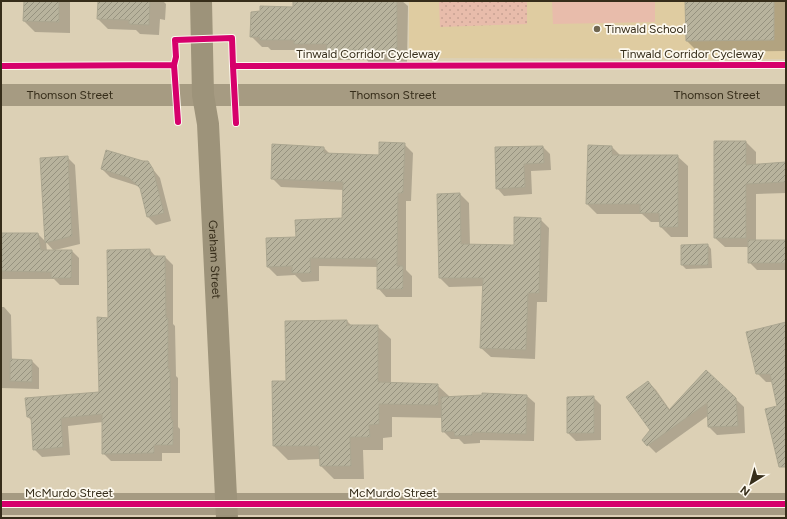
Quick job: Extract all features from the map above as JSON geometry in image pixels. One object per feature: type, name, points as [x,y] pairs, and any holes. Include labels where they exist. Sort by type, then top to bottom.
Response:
[{"type":"street","name":"Graham Street","points":[[201,1],[204,95],[208,124],[226,511]]},
{"type":"street","name":"Thomson Street","points":[[1,95],[786,95]]},
{"type":"street","name":"McMurdo Street","points":[[1,504],[226,511],[786,504]]},
{"type":"shaded area","name":"Tinwald School","points":[[409,1],[786,1],[786,59],[409,58]]},
{"type":"shaded area","points":[[439,1],[527,1],[527,24],[440,27]]},
{"type":"shaded area","points":[[552,1],[655,1],[655,22],[553,24]]},
{"type":"building","points":[[24,1],[59,1],[59,22],[23,21]]},
{"type":"building","points":[[98,1],[150,1],[149,25],[129,24],[129,20],[97,19]]},
{"type":"building","points":[[293,1],[397,1],[397,53],[357,52],[357,50],[326,50],[327,44],[294,44],[294,40],[259,40],[260,37],[250,37],[251,12],[260,11],[260,6],[293,7]]},
{"type":"building","points":[[685,1],[774,1],[774,40],[686,41]]},
{"type":"building","points":[[714,141],[746,141],[746,165],[786,162],[786,182],[746,184],[746,238],[714,238]]},
{"type":"building","points":[[379,142],[405,143],[403,193],[398,193],[397,266],[403,266],[403,289],[377,289],[377,259],[310,258],[311,273],[292,273],[292,266],[267,267],[266,238],[296,237],[295,220],[342,218],[343,182],[271,179],[272,144],[324,147],[324,153],[379,155]]},
{"type":"building","points":[[588,145],[612,146],[612,155],[678,155],[678,227],[660,227],[659,213],[640,213],[640,204],[586,204]]},
{"type":"building","points":[[543,146],[544,163],[524,164],[525,187],[496,189],[495,147]]},
{"type":"building","points":[[106,150],[143,161],[148,161],[153,169],[164,213],[147,217],[140,188],[129,178],[101,169]]},
{"type":"building","points":[[68,156],[72,236],[45,243],[40,158]]},
{"type":"building","points":[[460,193],[461,244],[514,245],[514,217],[541,218],[539,293],[528,293],[526,350],[480,348],[483,278],[439,278],[437,194]]},
{"type":"building","points":[[1,233],[38,233],[41,250],[72,250],[71,278],[51,278],[51,272],[1,271]]},
{"type":"building","points":[[748,240],[786,240],[786,263],[748,263]]},
{"type":"building","points":[[708,244],[708,265],[681,265],[681,245]]},
{"type":"building","points":[[150,249],[150,256],[165,256],[166,318],[168,318],[168,369],[170,369],[173,445],[154,445],[154,453],[102,454],[102,414],[61,418],[63,447],[33,450],[31,417],[27,417],[25,398],[99,392],[97,317],[108,318],[107,250]]},
{"type":"building","points":[[347,320],[347,325],[378,325],[378,382],[438,384],[438,405],[379,404],[379,424],[369,425],[370,437],[350,437],[351,466],[320,466],[319,446],[273,446],[272,381],[286,381],[285,321]]},
{"type":"building","points":[[786,322],[786,467],[779,467],[765,409],[777,406],[770,374],[756,374],[746,332]]},
{"type":"building","points":[[10,359],[32,360],[32,382],[10,381]]},
{"type":"building","points":[[706,370],[736,398],[738,426],[708,427],[707,403],[647,446],[642,440],[650,430],[626,397],[648,381],[669,410]]},
{"type":"building","points":[[482,393],[527,395],[526,434],[472,432],[472,435],[455,436],[454,431],[442,432],[441,397],[482,395]]},
{"type":"building","points":[[594,396],[594,433],[567,433],[567,397]]},
{"type":"cycle path","name":"Tinwald Corridor Cycleway","points":[[1,66],[174,65],[176,57],[175,40],[232,38],[233,66],[786,65]]},
{"type":"cycle path","points":[[174,65],[178,122]]},
{"type":"cycle path","points":[[233,66],[236,123]]},
{"type":"cycle path","points":[[1,504],[786,504]]},
{"type":"place","name":"Tinwald School","points":[[597,29]]}]
